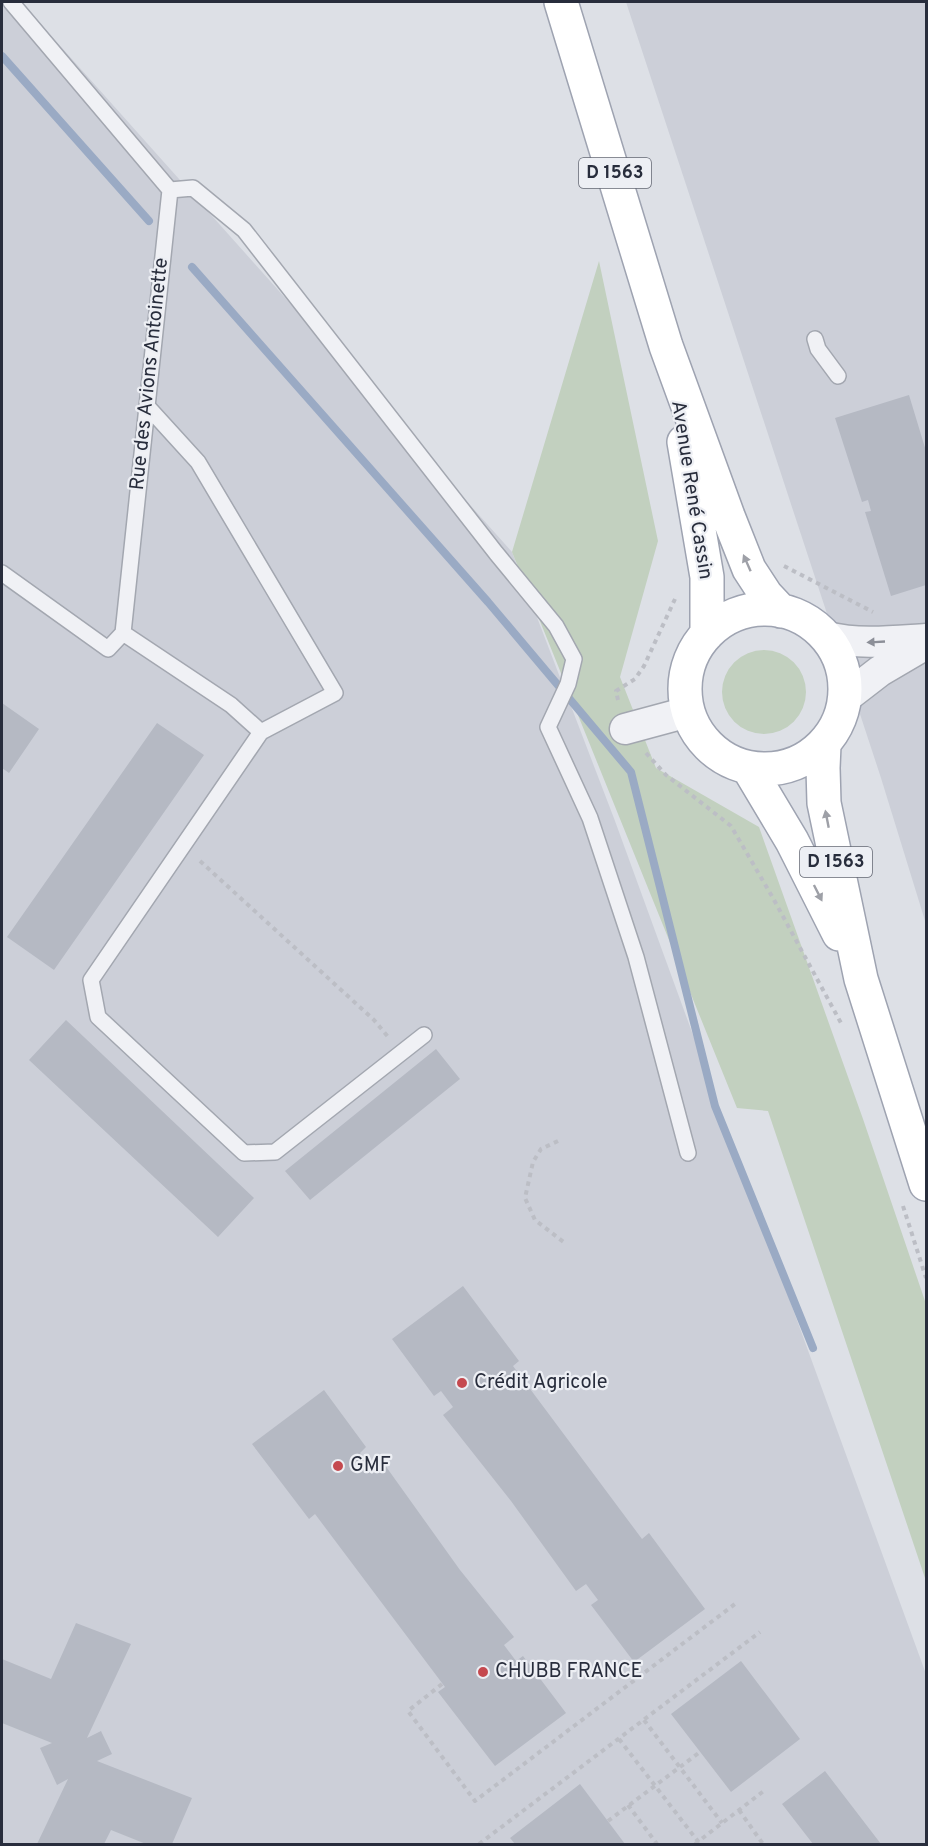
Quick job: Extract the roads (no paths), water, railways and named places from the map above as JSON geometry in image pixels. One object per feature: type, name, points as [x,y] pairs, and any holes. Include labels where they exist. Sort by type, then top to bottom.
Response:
[{"type":"main road","name":"Avenue René Cassin","points":[[561,2],[666,346],[749,569],[766,595],[781,610]]},
{"type":"main road","name":"Avenue René Cassin","points":[[666,346],[691,477],[707,581],[707,634]]},
{"type":"main road","points":[[754,609],[781,610],[798,616],[827,637],[838,656],[845,676],[842,715],[824,745],[803,761],[777,769],[750,769],[729,761],[711,749],[697,732],[688,712],[685,691],[687,670],[694,651],[707,634],[728,618],[754,609]]},
{"type":"main road","name":"D 1563","points":[[824,745],[824,802],[861,979],[914,1191]]},
{"type":"main road","name":"D 1563","points":[[750,769],[792,841],[861,979]]},
{"type":"street","points":[[827,637],[847,642],[865,643],[927,639]]},
{"type":"street","points":[[845,698],[880,670],[927,644]]},
{"type":"street","points":[[625,729],[688,712]]},
{"type":"lane","points":[[12,2],[170,190],[193,188],[244,231],[496,553],[556,626],[574,659],[568,684],[548,727],[590,818],[636,957],[688,1153]]},
{"type":"lane","name":"Rue des Avions Antoinette","points":[[123,633],[170,190]]},
{"type":"lane","points":[[815,339],[818,349],[838,375]]},
{"type":"lane","points":[[147,406],[198,462],[335,693],[261,732],[91,980],[98,1017],[244,1153],[275,1152],[424,1035]]},
{"type":"lane","points":[[2,573],[108,649],[123,633],[231,705],[261,732]]},
{"type":"waterway","points":[[2,56],[149,221]]},
{"type":"waterway","points":[[192,267],[488,602],[631,772],[715,1106],[813,1348]]},
{"type":"place","name":"Crédit Agricole","points":[[462,1383]]},
{"type":"place","name":"GMF","points":[[338,1466]]},
{"type":"place","name":"CHUBB FRANCE","points":[[483,1672]]}]
